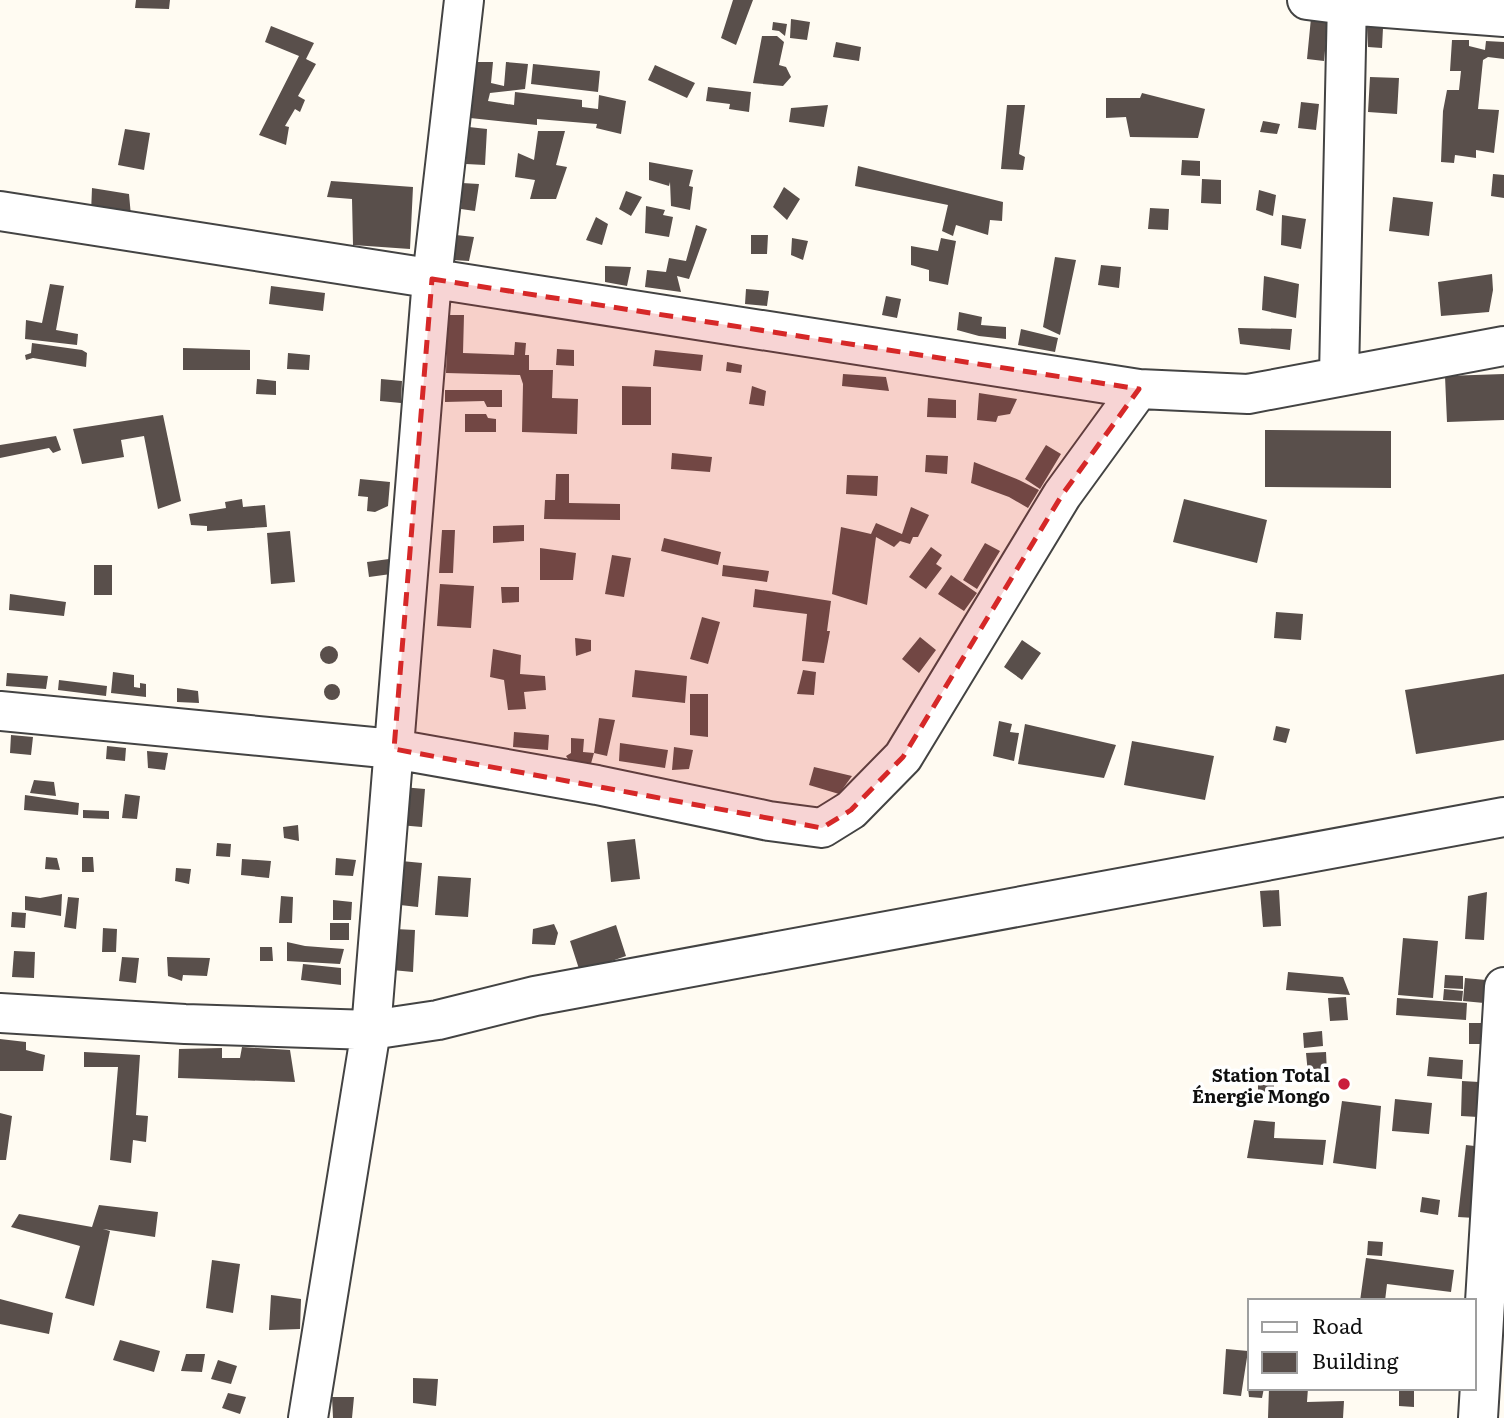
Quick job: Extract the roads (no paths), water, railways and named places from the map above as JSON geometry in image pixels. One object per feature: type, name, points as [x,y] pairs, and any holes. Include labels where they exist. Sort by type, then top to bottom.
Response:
[{"type":"street","points":[[308,1418],[371,1030],[432,279],[464,0]]},
{"type":"street","points":[[1307,0],[1504,17]]},
{"type":"street","points":[[1339,376],[1347,3]]},
{"type":"street","points":[[0,211],[1139,389],[1248,394],[1504,346]]},
{"type":"street","points":[[0,711],[394,749],[597,785],[769,821],[822,828],[851,810],[903,757],[1062,495],[1139,389]]},
{"type":"street","points":[[0,1013],[185,1024],[371,1030],[438,1020],[535,996],[1504,817]]},
{"type":"street","points":[[1478,1418],[1504,987]]},
{"type":"place","name":"Station Total Énergie Mongo","points":[[1344,1084]]}]
